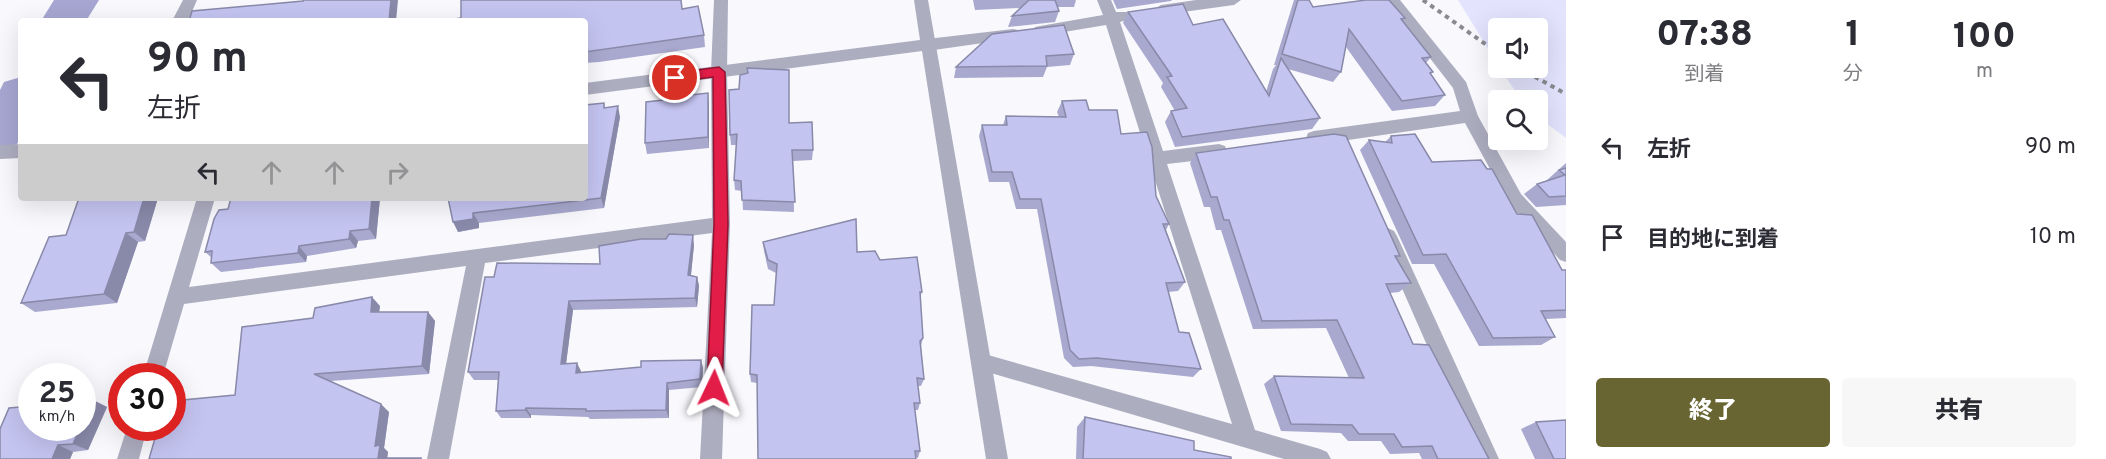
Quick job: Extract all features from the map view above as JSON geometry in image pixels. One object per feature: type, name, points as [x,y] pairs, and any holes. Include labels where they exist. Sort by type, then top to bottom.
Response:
[{"type":"street","points":[[181,18],[190,0]]},
{"type":"street","points":[[711,459],[721,224],[719,72],[721,0]]},
{"type":"street","points":[[921,0],[997,459]]},
{"type":"street","points":[[1104,0],[1112,17],[1247,438]]},
{"type":"street","points":[[588,89],[1073,27],[1112,17],[1234,0]]},
{"type":"street","points":[[1392,0],[1460,86],[1470,116],[1515,199],[1566,254]]},
{"type":"street","points":[[1296,140],[1470,116]]},
{"type":"street","points":[[1342,134],[1352,156]]},
{"type":"street","points":[[1157,159],[1238,148]]},
{"type":"street","points":[[0,152],[18,151]]},
{"type":"street","points":[[157,363],[205,201]]},
{"type":"street","points":[[1381,221],[1488,459]]},
{"type":"street","points":[[177,297],[721,224]]},
{"type":"street","points":[[438,459],[477,257]]},
{"type":"street","points":[[981,362],[1320,459]]},
{"type":"street","points":[[128,459],[133,441]]},
{"type":"path","points":[[1423,0],[1488,46]]},
{"type":"path","points":[[1537,78],[1566,94]]},
{"type":"shaded area","points":[[1458,0],[1566,0],[1566,138],[1548,124],[1548,90],[1514,90],[1507,78],[1548,78],[1548,18],[1488,18],[1488,49]]},
{"type":"building","points":[[391,0],[389,18],[190,18],[192,11],[303,1]]},
{"type":"building","points":[[461,0],[681,0],[682,9],[698,6],[704,35],[588,52],[588,18],[461,18]]},
{"type":"building","points":[[1029,0],[1055,0],[1059,11],[1012,16]]},
{"type":"building","points":[[1298,0],[1309,0],[1313,7],[1366,0],[1389,0],[1405,18],[1401,19],[1431,57],[1422,58],[1433,72],[1430,73],[1445,95],[1402,101],[1349,29],[1341,72],[1282,54]]},
{"type":"building","points":[[1183,4],[1193,25],[1223,19],[1269,96],[1281,58],[1320,118],[1182,137],[1171,111],[1187,108],[1167,77],[1172,76],[1128,12]]},
{"type":"building","points":[[1064,25],[1074,54],[1046,56],[1047,66],[956,67],[992,34]]},
{"type":"building","points":[[747,68],[789,70],[789,123],[812,122],[813,150],[792,150],[795,202],[742,200],[741,181],[734,180],[737,134],[730,135],[729,90],[739,89],[740,75],[748,73]]},
{"type":"building","points":[[708,93],[708,137],[645,143],[646,102]]},
{"type":"building","points":[[1086,100],[1089,110],[1117,110],[1121,134],[1147,132],[1152,147],[1156,196],[1169,224],[1163,224],[1185,282],[1166,283],[1179,332],[1189,333],[1201,369],[1097,358],[1079,359],[1070,350],[1041,199],[1020,199],[1012,172],[992,172],[982,125],[1007,125],[1006,116],[1066,117],[1062,101]]},
{"type":"building","points":[[604,103],[604,108],[618,106],[601,198],[588,200],[588,105]]},
{"type":"building","points":[[1334,134],[1346,136],[1400,256],[1395,256],[1411,283],[1386,284],[1413,344],[1429,345],[1489,459],[1438,459],[1432,446],[1402,447],[1394,434],[1359,434],[1352,425],[1291,424],[1274,376],[1364,378],[1337,320],[1262,321],[1229,220],[1224,220],[1217,197],[1211,197],[1196,153]]},
{"type":"building","points":[[1415,134],[1432,162],[1481,160],[1487,169],[1492,169],[1517,214],[1532,215],[1562,270],[1566,270],[1566,310],[1541,311],[1555,337],[1493,338],[1446,254],[1423,255],[1369,140],[1392,143],[1391,136]]},
{"type":"building","points":[[1566,168],[1566,196],[1549,197],[1537,184],[1565,175],[1559,170]]},
{"type":"building","points":[[78,201],[143,201],[134,232],[126,233],[104,294],[21,303],[49,237],[66,235]]},
{"type":"building","points":[[230,201],[372,201],[369,229],[350,231],[349,239],[299,246],[298,253],[211,263],[212,251],[205,252],[214,219],[219,210],[228,209]]},
{"type":"building","points":[[449,201],[575,201],[473,213],[473,219],[453,222]]},
{"type":"building","points":[[856,219],[857,252],[875,251],[880,260],[917,257],[922,292],[920,292],[923,338],[920,341],[924,379],[917,378],[920,403],[914,403],[920,451],[915,451],[916,459],[758,459],[757,375],[750,374],[752,305],[774,305],[777,264],[768,260],[763,242]]},
{"type":"building","points":[[669,234],[693,235],[688,275],[697,277],[695,298],[569,301],[561,364],[577,363],[576,373],[641,367],[641,361],[701,360],[700,379],[667,383],[666,410],[586,411],[586,409],[526,408],[525,410],[496,411],[499,372],[468,372],[485,277],[494,277],[497,263],[600,264],[599,246],[641,239],[666,239]]},
{"type":"building","points":[[372,297],[371,312],[428,312],[422,366],[314,374],[381,404],[375,446],[380,445],[378,458],[421,459],[149,459],[154,441],[186,441],[186,400],[235,395],[242,327],[313,318],[315,308]]},
{"type":"building","points":[[18,407],[18,441],[74,441],[73,444],[58,445],[52,459],[0,459],[0,429],[9,408]]},
{"type":"building","points":[[1085,417],[1194,441],[1194,450],[1231,457],[1231,459],[1083,459]]},
{"type":"building","points":[[1566,420],[1566,459],[1554,459],[1536,422]]},
{"type":"waterway","points":[[65,18],[77,0]]},
{"type":"waterway","points":[[0,131],[18,100]]},
{"type":"route","points":[[675,78],[719,72],[721,224],[714,388]]}]
